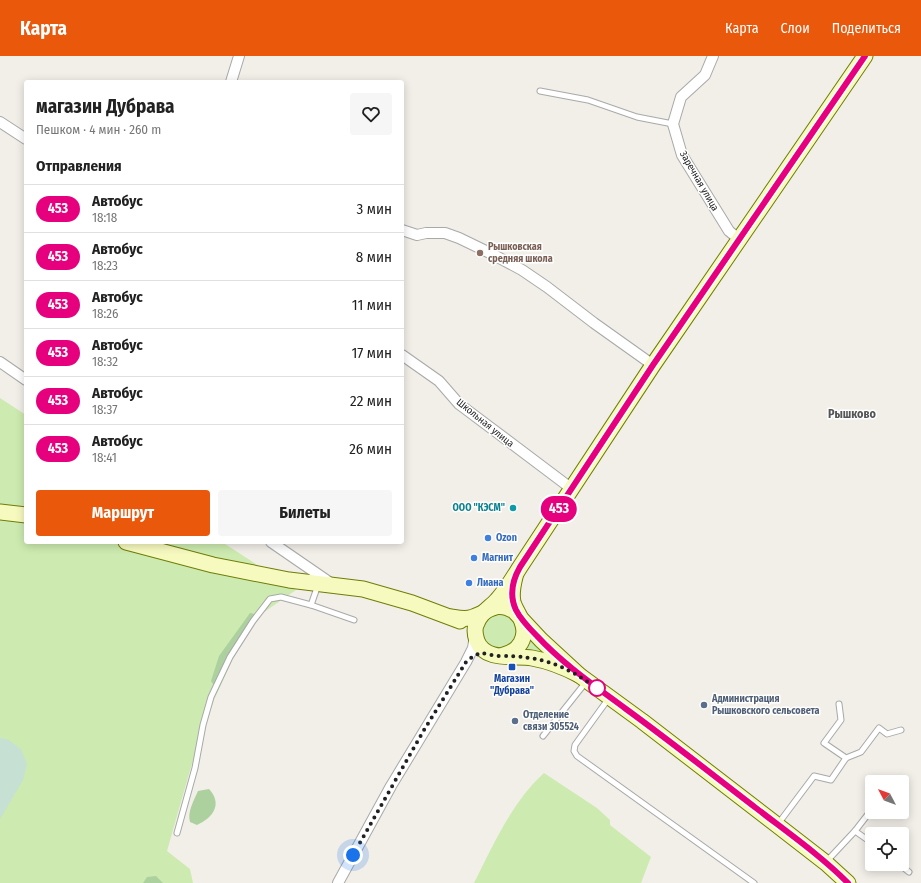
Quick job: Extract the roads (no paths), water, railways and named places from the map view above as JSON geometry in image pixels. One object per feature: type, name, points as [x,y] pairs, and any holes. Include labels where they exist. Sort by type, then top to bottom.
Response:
[{"type":"main road","points":[[475,635],[476,623],[480,617],[498,599],[653,365],[866,56]]},
{"type":"main road","points":[[0,512],[24,513]]},
{"type":"main road","points":[[134,544],[213,565],[289,580],[363,589],[386,595],[451,617],[463,623],[475,635],[481,648],[496,654],[532,658],[552,663],[583,678]]},
{"type":"main road","points":[[496,654],[512,652],[522,642],[524,628],[515,606],[512,593],[516,575],[520,567]]},
{"type":"main road","points":[[451,617],[471,618],[480,615],[488,609],[498,606],[509,608],[518,614],[540,640],[583,678],[777,825],[826,863],[848,883]]},
{"type":"street","points":[[232,80],[239,56]]},
{"type":"street","points":[[673,124],[681,97],[705,75],[713,56]]},
{"type":"street","points":[[0,122],[24,138]]},
{"type":"street","name":"Заречная улица","points":[[673,124],[682,154],[729,231],[740,240]]},
{"type":"street","points":[[404,231],[417,235],[426,233],[445,233],[516,267],[547,287],[653,365]]},
{"type":"street","name":"Школьная улица","points":[[404,356],[439,381],[460,404],[572,489]]},
{"type":"street","points":[[0,362],[24,379]]},
{"type":"street","points":[[274,544],[334,585]]},
{"type":"street","points":[[338,883],[424,730],[466,662],[473,648],[475,635]]},
{"type":"street","points":[[466,662],[477,654],[496,654]]},
{"type":"lane","points":[[540,91],[588,100],[637,117],[673,124]]},
{"type":"lane","points":[[311,605],[318,584]]},
{"type":"lane","points":[[177,834],[195,768],[203,725],[211,697],[230,657],[253,621],[270,599],[281,597],[311,605],[354,620]]},
{"type":"lane","points":[[542,736],[583,678]]},
{"type":"lane","points":[[610,697],[575,745],[574,751],[577,756],[754,883]]},
{"type":"lane","points":[[839,704],[841,720],[824,743],[846,758]]},
{"type":"lane","points":[[777,825],[814,776],[831,780],[846,758],[861,752],[879,728],[887,734],[901,730]]},
{"type":"lane","points":[[826,863],[865,818]]},
{"type":"lane","points":[[855,831],[865,838]]},
{"type":"place","name":"Рышковская средняя школа","points":[[480,253]]},
{"type":"place","name":"ООО \"КЭСМ\"","points":[[513,508]]},
{"type":"place","name":"Ozon","points":[[488,538]]},
{"type":"place","name":"Магнит","points":[[474,558]]},
{"type":"place","name":"Лиана","points":[[469,583]]},
{"type":"place","name":"Магазин \"Дубрава\"","points":[[512,667]]},
{"type":"place","name":"Администрация Рышковского сельсовета","points":[[704,705]]},
{"type":"place","name":"Отделение связи 305524","points":[[515,721]]},
{"type":"district","name":"Рышково","points":[[852,414]]}]
